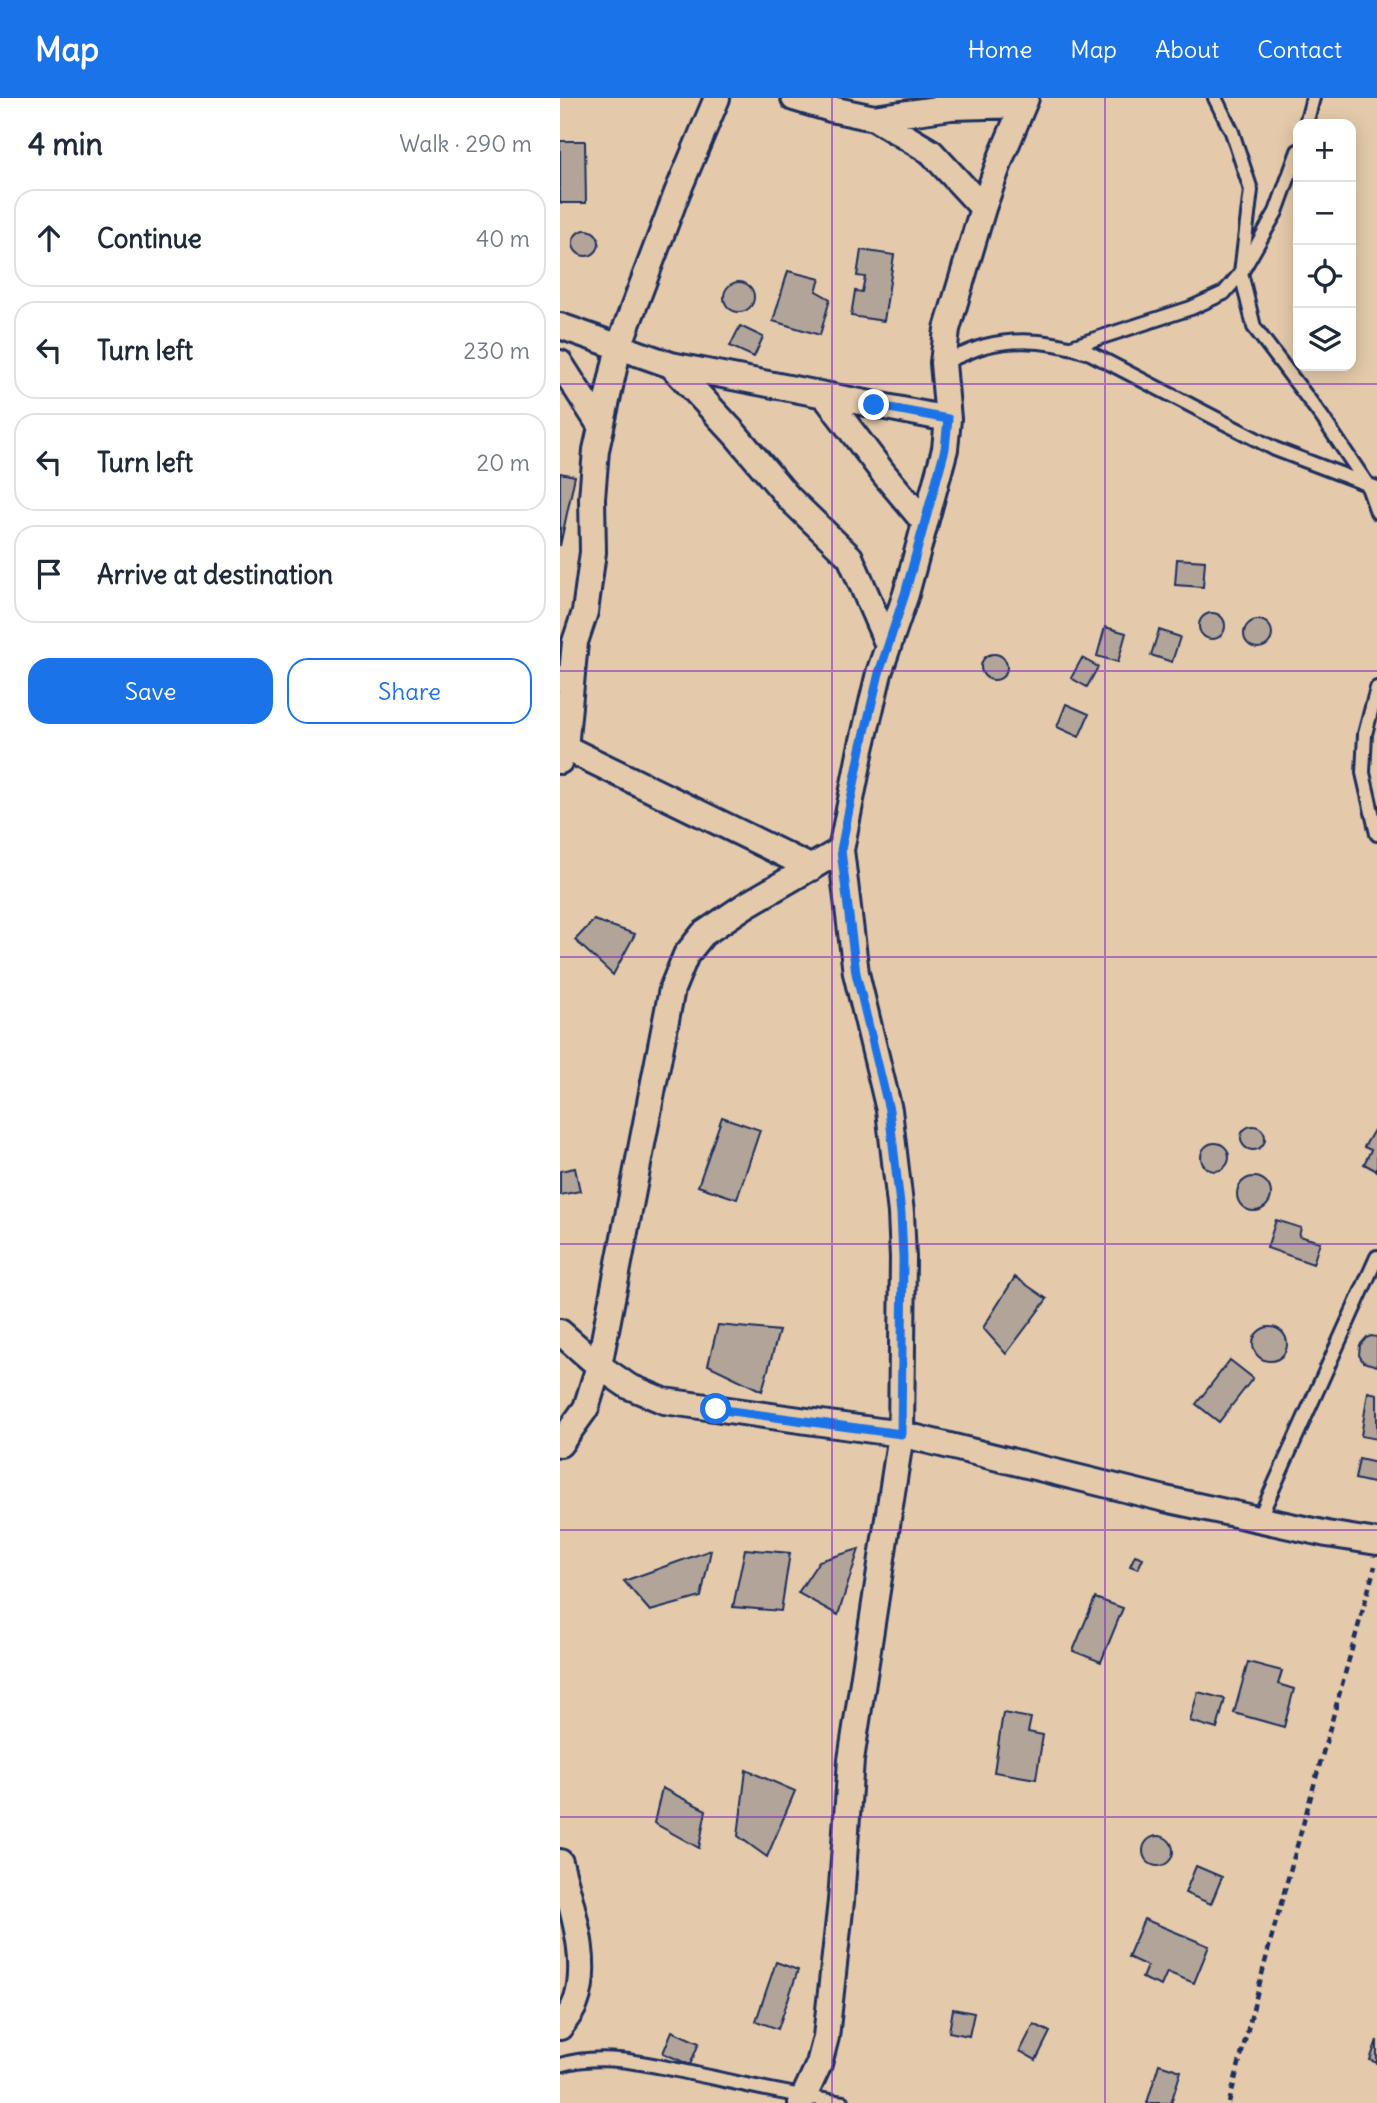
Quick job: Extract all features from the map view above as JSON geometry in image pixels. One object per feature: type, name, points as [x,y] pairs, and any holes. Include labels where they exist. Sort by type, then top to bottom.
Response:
[{"type":"street","points":[[717,98],[677,193],[619,346],[596,450],[592,498],[593,552],[585,612],[575,642],[562,751],[811,868]]},
{"type":"street","points":[[793,98],[874,118],[931,152],[983,208]]},
{"type":"street","points":[[802,2100],[819,2064],[826,2036],[841,1901],[851,1760],[901,1434],[901,1213],[889,1110],[856,973],[841,850],[879,673],[905,594],[945,449],[948,419],[943,363],[947,329],[983,208],[1025,101],[951,107],[874,118]]},
{"type":"street","points":[[560,326],[671,365],[948,419]]},
{"type":"street","points":[[560,363],[601,427]]},
{"type":"street","points":[[671,365],[789,498],[850,557],[888,645]]},
{"type":"street","points":[[824,395],[925,523]]},
{"type":"street","points":[[560,1444],[586,1408],[599,1366],[672,989],[686,955],[703,934],[746,905],[841,850]]},
{"type":"street","points":[[560,1332],[599,1366],[628,1386],[664,1402],[901,1434],[1165,1499],[1377,1542]]},
{"type":"street","points":[[560,1862],[579,1940],[581,1976],[575,2004],[560,2027]]},
{"type":"lane","points":[[1215,98],[1232,132],[1251,190],[1241,273],[1254,327],[1372,486],[1377,512]]},
{"type":"lane","points":[[1307,119],[1313,98]]},
{"type":"lane","points":[[1071,347],[1191,308],[1224,293],[1241,273],[1276,212],[1293,165]]},
{"type":"lane","points":[[943,363],[985,346],[1013,342],[1044,342],[1071,347],[1102,359],[1275,449],[1372,486]]},
{"type":"lane","points":[[1377,688],[1365,734],[1363,773],[1377,834]]},
{"type":"lane","points":[[1259,1520],[1377,1257]]},
{"type":"lane","points":[[560,2066],[596,2060],[633,2062],[802,2100],[843,2103]]},
{"type":"path","points":[[1228,2103],[1377,1559]]},
{"type":"building","points":[[560,141],[585,141],[586,203],[560,203]]},
{"type":"building","points":[[586,230],[595,234],[599,243],[595,252],[586,256],[577,252],[573,243],[577,234]]},
{"type":"building","points":[[861,250],[894,255],[884,321],[851,316],[855,291],[862,292],[865,277],[857,276]]},
{"type":"building","points":[[788,271],[820,279],[816,291],[830,299],[820,335],[773,321]]},
{"type":"building","points":[[739,282],[750,286],[754,297],[750,308],[739,312],[728,308],[724,297],[728,286]]},
{"type":"building","points":[[740,326],[763,337],[754,357],[730,346]]},
{"type":"building","points":[[560,473],[575,476],[560,546]]},
{"type":"building","points":[[1177,559],[1205,561],[1203,587],[1175,585]]},
{"type":"building","points":[[1212,613],[1221,617],[1225,626],[1221,635],[1212,639],[1203,635],[1199,626],[1203,617]]},
{"type":"building","points":[[1258,620],[1268,624],[1272,634],[1268,644],[1258,648],[1248,644],[1244,634],[1248,624]]},
{"type":"building","points":[[1105,627],[1126,633],[1118,662],[1097,656]]},
{"type":"building","points":[[1159,630],[1180,637],[1172,662],[1151,655]]},
{"type":"building","points":[[994,654],[1003,658],[1007,667],[1003,676],[994,680],[985,676],[981,667],[985,658]]},
{"type":"building","points":[[1082,658],[1098,667],[1087,687],[1071,678]]},
{"type":"building","points":[[1066,704],[1089,714],[1079,737],[1057,727]]},
{"type":"building","points":[[594,920],[635,934],[613,975],[575,940]]},
{"type":"building","points":[[722,1117],[760,1130],[737,1199],[698,1186]]},
{"type":"building","points":[[1377,1125],[1377,1171],[1364,1164],[1371,1150],[1364,1147]]},
{"type":"building","points":[[1253,1126],[1261,1130],[1265,1138],[1261,1146],[1253,1150],[1245,1146],[1241,1138],[1245,1130]]},
{"type":"building","points":[[1215,1143],[1225,1147],[1229,1157],[1225,1167],[1215,1171],[1205,1167],[1201,1157],[1205,1147]]},
{"type":"building","points":[[575,1168],[580,1191],[560,1195],[560,1171]]},
{"type":"building","points":[[1254,1177],[1266,1182],[1271,1194],[1266,1206],[1254,1211],[1242,1206],[1237,1194],[1242,1182]]},
{"type":"building","points":[[1276,1220],[1301,1228],[1299,1236],[1320,1242],[1313,1264],[1267,1248]]},
{"type":"building","points":[[1015,1277],[1047,1299],[1006,1354],[983,1328]]},
{"type":"building","points":[[718,1325],[779,1331],[762,1391],[708,1365]]},
{"type":"building","points":[[1270,1327],[1282,1332],[1287,1344],[1282,1356],[1270,1361],[1258,1356],[1253,1344],[1258,1332]]},
{"type":"building","points":[[1371,1336],[1377,1337],[1377,1366],[1363,1362],[1359,1355],[1360,1345]]},
{"type":"building","points":[[1230,1360],[1253,1378],[1219,1422],[1196,1404]]},
{"type":"building","points":[[1368,1392],[1377,1394],[1377,1439],[1361,1436]]},
{"type":"building","points":[[1359,1459],[1377,1463],[1377,1484],[1355,1479]]},
{"type":"building","points":[[745,1549],[790,1553],[781,1611],[733,1607]]},
{"type":"building","points":[[859,1549],[838,1615],[798,1593],[819,1561]]},
{"type":"building","points":[[711,1550],[701,1597],[650,1611],[624,1581]]},
{"type":"building","points":[[1135,1555],[1143,1558],[1138,1569],[1130,1566]]},
{"type":"building","points":[[1095,1598],[1123,1608],[1101,1662],[1073,1651]]},
{"type":"building","points":[[1248,1662],[1282,1671],[1278,1684],[1294,1689],[1284,1727],[1234,1713]]},
{"type":"building","points":[[1198,1692],[1225,1699],[1217,1729],[1190,1721]]},
{"type":"building","points":[[1003,1713],[1031,1718],[1028,1732],[1043,1735],[1036,1779],[994,1772]]},
{"type":"building","points":[[746,1770],[795,1791],[767,1857],[738,1836]]},
{"type":"building","points":[[662,1788],[706,1810],[699,1848],[654,1823]]},
{"type":"building","points":[[1158,1836],[1169,1840],[1173,1851],[1169,1862],[1158,1866],[1147,1862],[1143,1851],[1147,1840]]},
{"type":"building","points":[[1196,1866],[1222,1877],[1211,1904],[1185,1893]]},
{"type":"building","points":[[1144,1919],[1209,1946],[1194,1983],[1167,1972],[1161,1986],[1142,1978],[1147,1966],[1128,1957]]},
{"type":"building","points":[[776,1962],[798,1970],[778,2029],[756,2021]]},
{"type":"building","points":[[953,2009],[974,2013],[969,2036],[949,2032]]},
{"type":"building","points":[[1034,2024],[1050,2032],[1036,2060],[1020,2051]]},
{"type":"building","points":[[672,2031],[699,2043],[690,2065],[663,2053]]},
{"type":"building","points":[[1377,2040],[1377,2063],[1370,2060]]},
{"type":"building","points":[[1159,2064],[1181,2071],[1171,2103],[1147,2103]]},
{"type":"route","points":[[716,1409],[901,1434],[901,1213],[889,1110],[856,973],[841,850],[879,673],[905,594],[945,449],[948,419],[874,405]]}]
